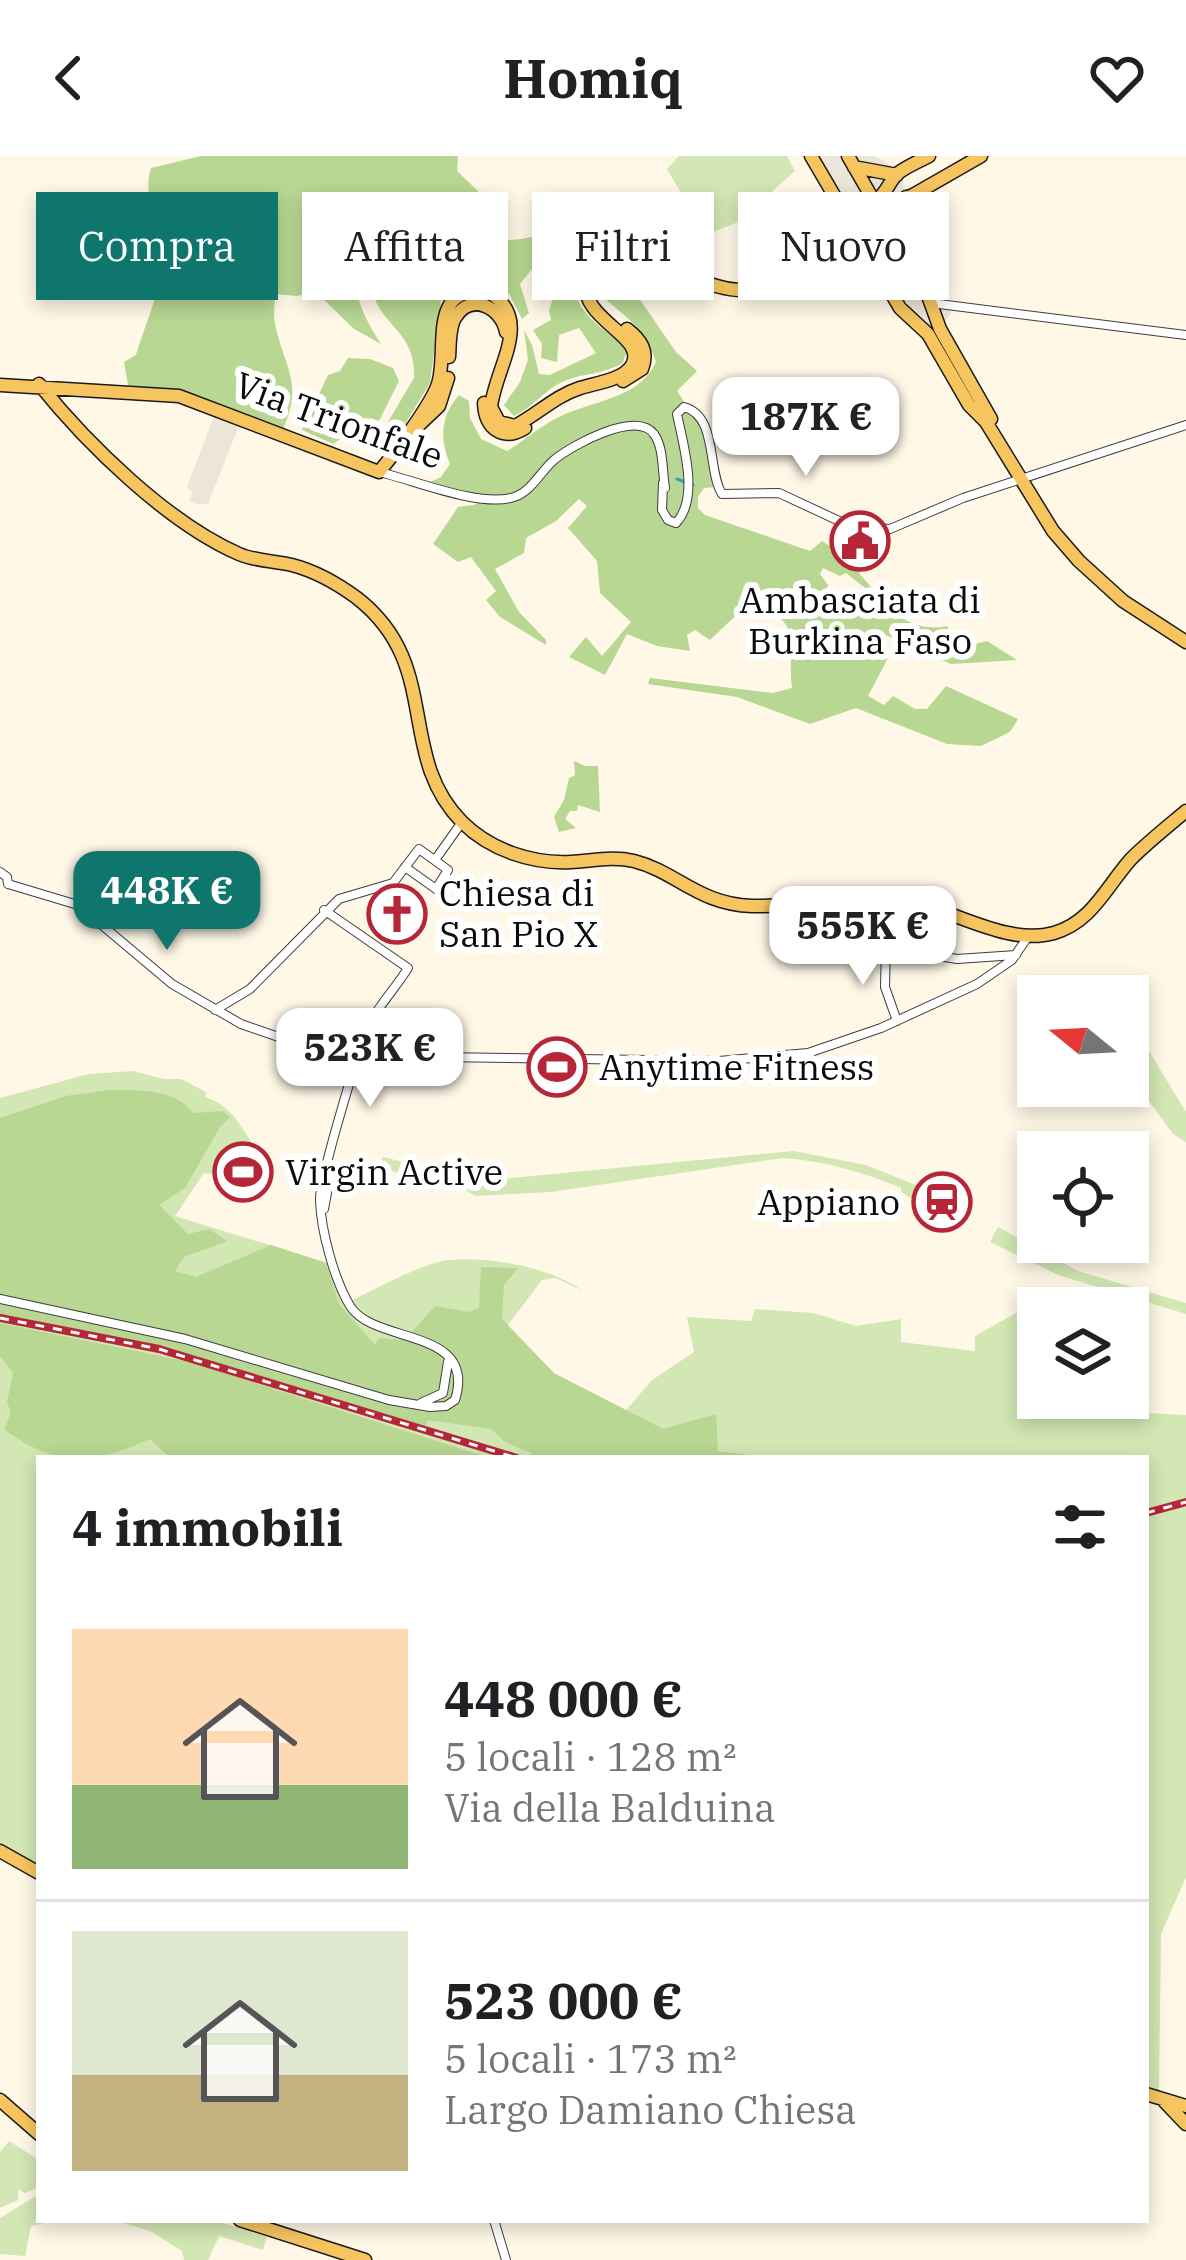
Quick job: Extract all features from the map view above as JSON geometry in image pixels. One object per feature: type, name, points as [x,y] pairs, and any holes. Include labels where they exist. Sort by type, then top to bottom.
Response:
[{"type":"main road","points":[[811,156],[832,192]]},
{"type":"main road","points":[[885,192],[897,175],[929,156]]},
{"type":"main road","points":[[915,192],[981,156]]},
{"type":"main road","points":[[851,161],[897,175]]},
{"type":"main road","points":[[851,161],[868,192]]},
{"type":"main road","points":[[379,472],[400,442],[441,401],[452,326],[458,314],[474,305],[488,306],[504,321],[508,335],[491,407],[497,421],[512,427],[563,394],[626,371],[634,357],[633,340],[592,300]]},
{"type":"main road","points":[[595,300],[597,308]]},
{"type":"main road","points":[[897,300],[927,333],[1079,561],[1123,602],[1186,638]]},
{"type":"main road","points":[[905,314],[919,314],[936,302],[940,328],[1023,479]]},
{"type":"main road","points":[[7,384],[60,410]]},
{"type":"main road","name":"Via Trionfale","points":[[7,384],[179,396],[379,472]]},
{"type":"main road","points":[[39,385],[177,520],[241,554],[320,576],[378,617],[412,679],[430,773],[462,822],[486,842],[510,852],[553,862],[634,861],[697,893],[734,904],[852,895],[892,898],[942,908],[999,932],[1027,938],[1055,932],[1084,916],[1130,861],[1186,812]]},
{"type":"main road","points":[[0,1855],[36,1874]]},
{"type":"main road","points":[[1149,2095],[1186,2106]]},
{"type":"main road","points":[[0,2100],[36,2131]]},
{"type":"main road","points":[[1163,2100],[1186,2124]]},
{"type":"main road","points":[[249,2223],[365,2260]]},
{"type":"street","points":[[936,302],[1186,335]]},
{"type":"street","name":"Via Trionfale","points":[[379,472],[458,493],[512,497],[558,457],[615,429],[637,424],[647,427],[657,440],[664,483],[662,508],[668,520],[676,523],[682,519],[685,498],[686,461],[677,416],[683,407],[693,409],[702,421],[720,493],[789,495],[858,528],[899,526],[963,498],[1186,425]]},
{"type":"street","points":[[435,860],[462,822]]},
{"type":"street","points":[[214,1010],[250,989],[324,910],[348,894],[391,885],[419,849],[448,870],[436,889],[406,868]]},
{"type":"street","points":[[0,872],[8,877],[4,888],[78,905],[161,976],[214,1010],[274,1036],[358,1060],[744,1060],[820,1050],[977,984],[1017,956],[1027,938]]},
{"type":"street","points":[[0,1299],[207,1345],[408,1404],[453,1403],[458,1388],[445,1354],[431,1343],[367,1321],[352,1310],[334,1261],[320,1201],[369,1025],[408,968],[324,910]]},
{"type":"street","points":[[897,1021],[884,982],[886,947],[957,958],[1017,956]]},
{"type":"street","points":[[408,1404],[443,1393],[449,1370],[445,1354]]},
{"type":"street","points":[[495,2223],[506,2260]]},
{"type":"green space","points":[[201,156],[458,156],[457,171],[479,192],[302,192],[302,295],[297,296],[278,294],[278,192],[149,192],[151,168]]},
{"type":"green space","points":[[679,156],[787,156],[795,171],[772,192],[738,192],[738,222],[714,232],[714,192],[681,192],[667,169]]},
{"type":"green space","points":[[532,236],[532,269],[520,284],[529,313],[522,319],[508,292],[508,240]]},
{"type":"green space","points":[[154,300],[275,300],[275,324],[292,386],[283,429],[200,398],[129,390],[124,362],[136,355]]},
{"type":"green space","points":[[324,300],[359,300],[381,344],[354,329]]},
{"type":"green space","points":[[375,300],[441,300],[430,383],[397,437],[379,437],[414,378],[413,363],[405,340]]},
{"type":"green space","points":[[552,300],[578,300],[587,314],[627,349],[623,363],[564,381],[514,416],[504,405],[528,360],[524,330],[539,374],[550,375],[596,353],[579,328],[559,335],[557,362],[541,358],[542,344],[533,330],[551,320]]},
{"type":"green space","points":[[606,300],[640,300],[676,352],[697,371],[677,391],[705,433],[715,487],[704,488],[698,497],[698,508],[705,515],[810,551],[822,541],[863,566],[859,573],[871,587],[865,588],[846,573],[840,576],[823,568],[820,574],[828,585],[825,594],[846,610],[864,595],[914,624],[947,626],[949,630],[938,635],[946,651],[987,641],[1017,660],[951,664],[881,633],[862,639],[888,658],[868,696],[884,705],[893,696],[915,709],[927,709],[946,686],[1018,719],[1010,732],[981,746],[947,744],[856,708],[810,724],[737,697],[648,684],[650,678],[773,693],[792,688],[787,626],[750,602],[710,640],[695,630],[687,635],[690,651],[657,646],[627,634],[605,675],[569,657],[586,637],[602,656],[631,622],[600,593],[597,561],[568,528],[587,506],[579,499],[556,521],[526,538],[524,553],[495,569],[519,612],[546,645],[500,617],[486,600],[496,591],[471,557],[458,562],[433,544],[458,507],[485,498],[430,482],[441,477],[450,464],[444,445],[448,411],[459,395],[469,401],[470,418],[481,439],[507,451],[557,418],[626,392],[648,375],[656,362],[636,326]]},
{"type":"green space","points":[[348,358],[370,359],[393,368],[399,381],[379,421],[371,418],[333,444],[302,430],[328,375],[340,371]]},
{"type":"green space","points":[[574,761],[598,766],[600,812],[578,805],[565,819],[576,828],[559,832],[554,817],[569,778],[575,775]]},
{"type":"green space","points":[[1149,1051],[1186,1112],[1186,1142],[1173,1134],[1149,1101]]},
{"type":"green space","points":[[133,1071],[181,1079],[221,1104],[253,1145],[233,1159],[222,1175],[204,1173],[175,1216],[331,1264],[344,1304],[448,1260],[500,1262],[554,1275],[583,1291],[556,1278],[542,1280],[502,1333],[543,1370],[626,1410],[652,1380],[694,1352],[687,1317],[751,1321],[755,1309],[813,1313],[856,1326],[901,1319],[901,1342],[975,1351],[975,1336],[1017,1313],[1017,1419],[1186,1415],[1186,1877],[1161,1934],[1159,2092],[1149,2089],[1149,1455],[36,1455],[36,1865],[0,1845],[0,1098],[89,1074]]},
{"type":"green space","points":[[109,1090],[155,1092],[176,1099],[193,1113],[223,1111],[230,1117],[185,1188],[159,1205],[188,1234],[209,1229],[227,1241],[184,1257],[175,1271],[196,1277],[271,1245],[326,1263],[339,1304],[375,1345],[379,1338],[405,1340],[435,1306],[468,1312],[479,1308],[481,1267],[518,1268],[504,1285],[502,1319],[554,1373],[663,1429],[716,1414],[718,1451],[749,1455],[531,1455],[491,1429],[428,1420],[424,1429],[160,1348],[0,1317],[0,1118],[66,1096]]},
{"type":"green space","points":[[794,1151],[866,1165],[970,1207],[959,1226],[887,1182],[783,1158],[551,1192],[476,1196],[459,1187],[379,1168],[383,1157],[456,1175],[501,1179]]},
{"type":"green space","points":[[998,1227],[1017,1237],[1017,1255],[990,1242]]},
{"type":"green space","points":[[1033,1263],[1063,1263],[1132,1287],[1097,1287]]},
{"type":"green space","points":[[1149,1292],[1186,1303],[1186,1314],[1149,1303]]},
{"type":"green space","points":[[0,1323],[189,1362],[481,1455],[167,1455],[150,1439],[106,1455],[55,1455],[4,1429],[11,1413],[7,1402],[13,1373],[0,1356]]},
{"type":"green space","points":[[9,2141],[36,2158],[36,2188],[25,2193],[18,2189],[18,2200],[0,2208],[0,2152]]},
{"type":"green space","points":[[36,2196],[36,2223],[46,2223],[31,2226],[25,2256],[0,2254],[0,2218]]},
{"type":"green space","points":[[124,2223],[223,2223],[267,2237],[263,2250],[219,2236],[208,2260],[184,2260],[182,2251],[152,2232]]},
{"type":"shaded area","points":[[805,156],[875,156],[888,163],[907,192],[826,192]]},
{"type":"shaded area","points":[[889,300],[944,300],[951,313],[945,322],[921,335],[899,317]]},
{"type":"shaded area","points":[[217,408],[242,418],[208,504],[197,504],[189,501],[193,493],[187,487]]},
{"type":"waterway","points":[[677,479],[693,485]]},
{"type":"railway","points":[[0,1318],[159,1349],[507,1455]]},
{"type":"railway","points":[[1149,1512],[1186,1502]]},
{"type":"place","name":"Ambasciata di Burkina Faso","points":[[860,541]]},
{"type":"place","name":"Chiesa di San Pio X","points":[[397,914]]},
{"type":"place","name":"Anytime Fitness","points":[[557,1067]]},
{"type":"place","name":"Virgin Active","points":[[243,1172]]},
{"type":"place","name":"Appiano","points":[[942,1202]]}]
